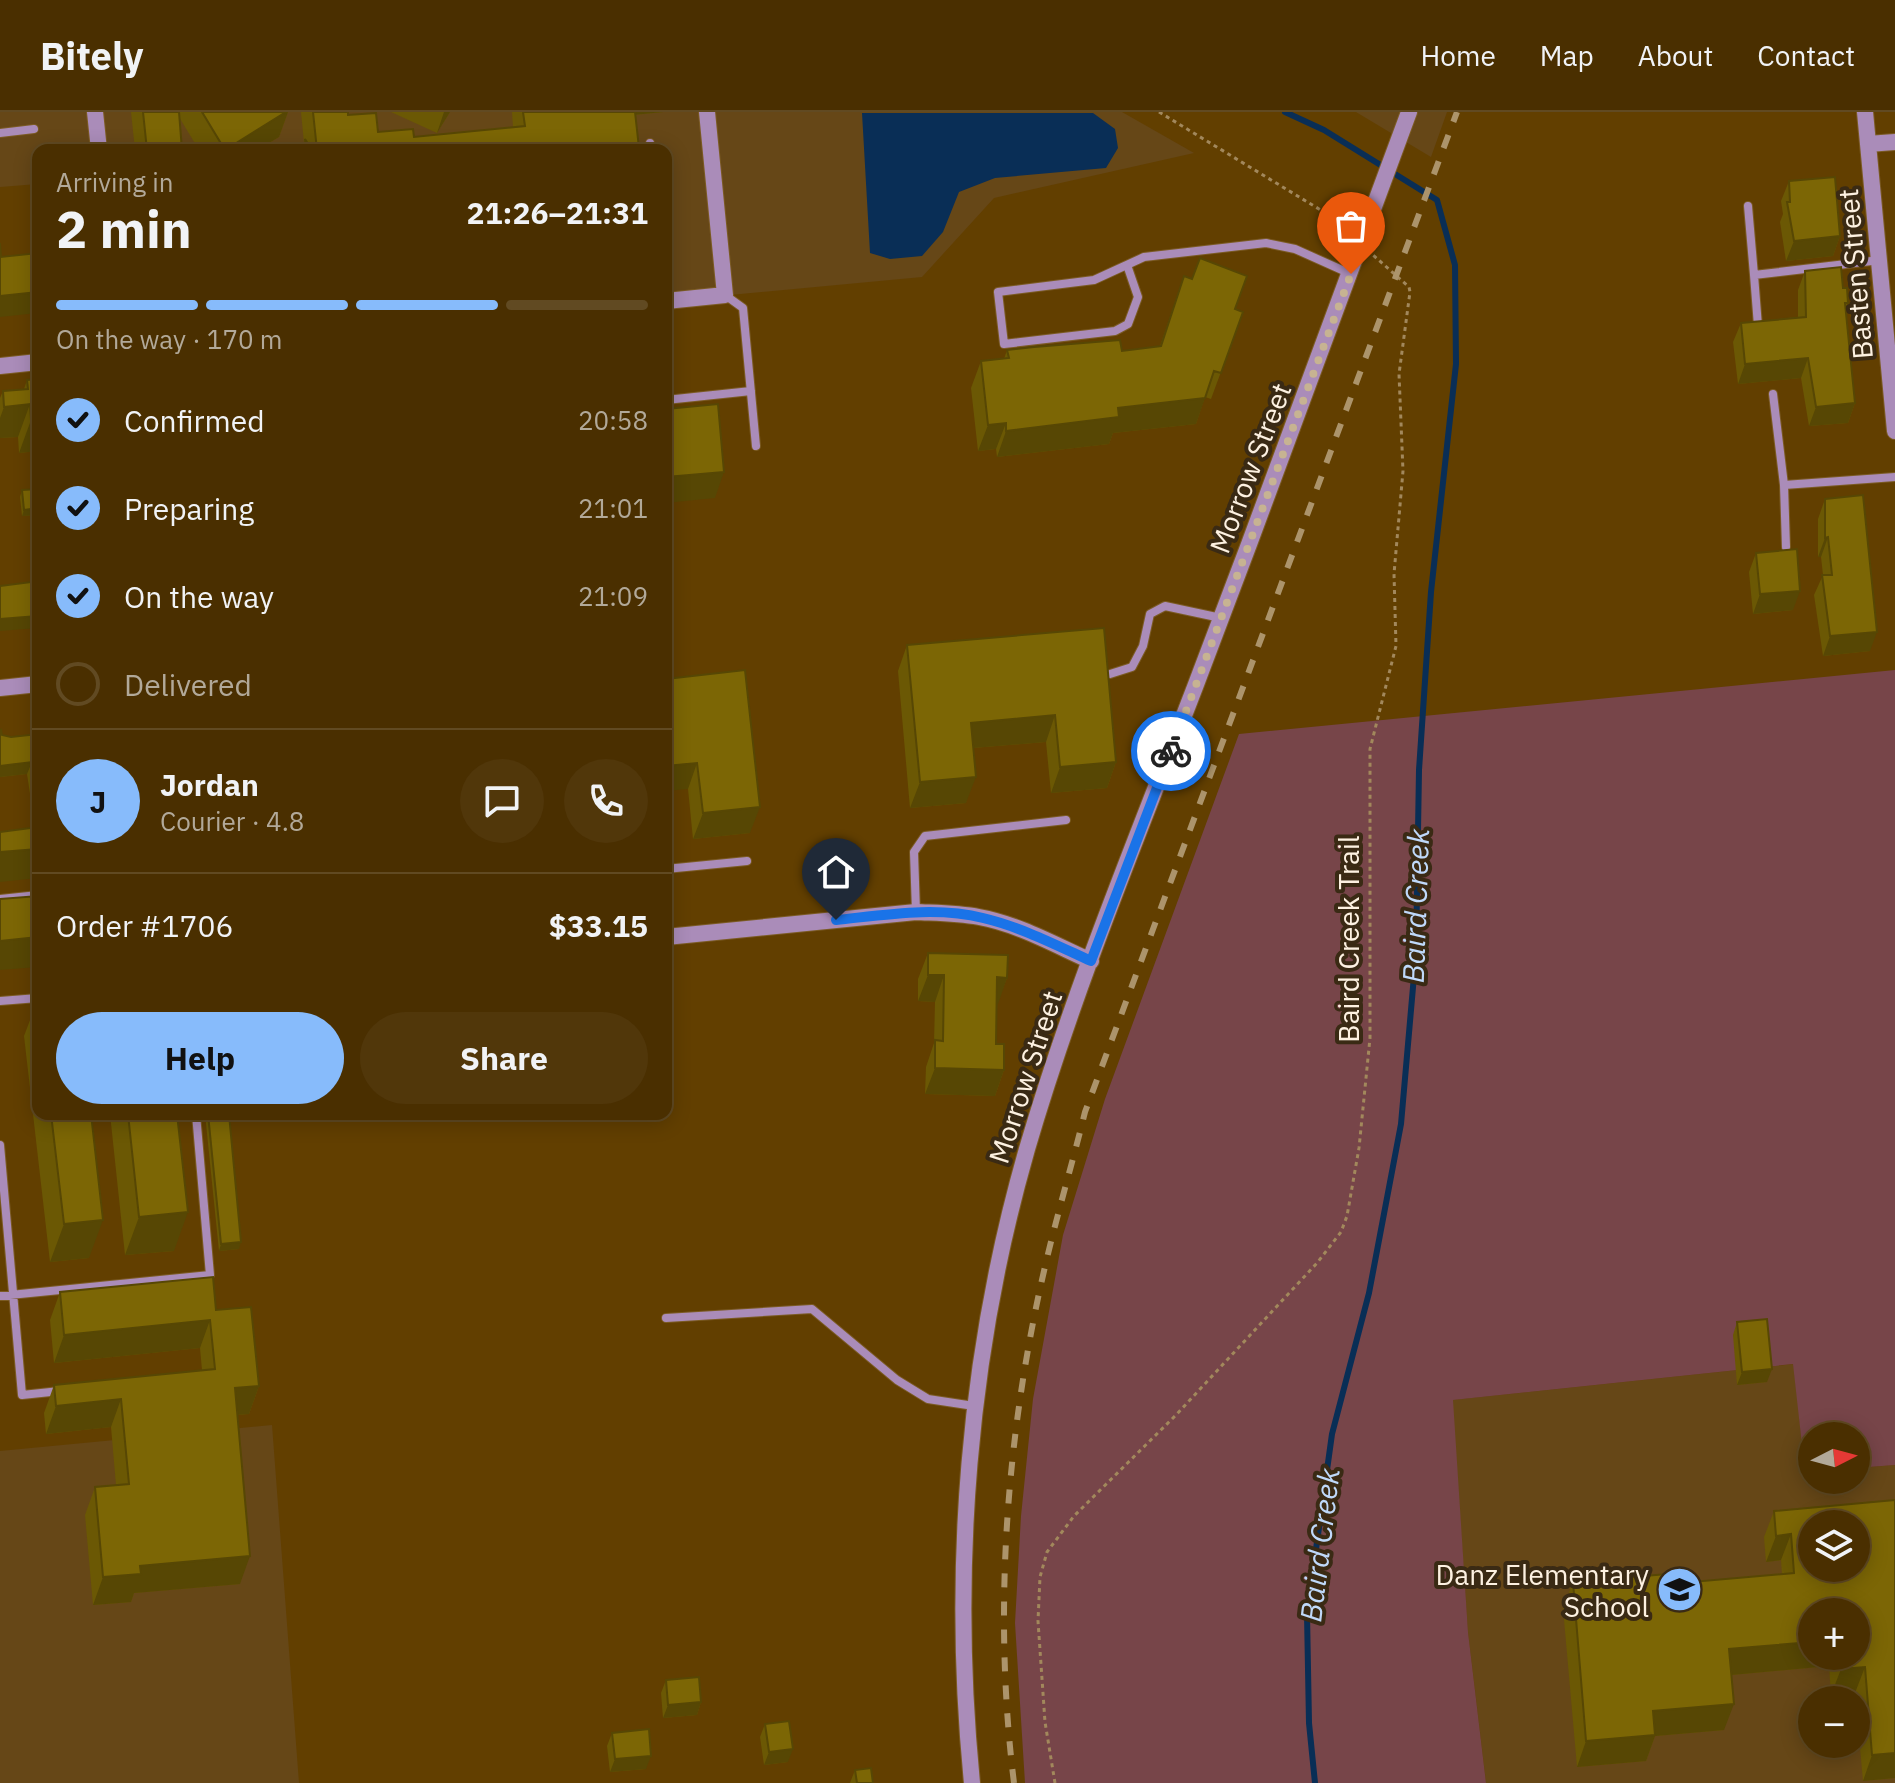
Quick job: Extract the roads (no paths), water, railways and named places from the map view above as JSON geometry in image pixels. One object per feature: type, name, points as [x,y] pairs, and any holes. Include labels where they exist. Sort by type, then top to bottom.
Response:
[{"type":"street","points":[[95,112],[98,144]]},
{"type":"street","points":[[672,300],[725,295],[707,112]]},
{"type":"street","name":"Morrow Street","points":[[972,1783],[964,1597],[974,1406],[1004,1239],[1026,1152],[1091,961],[1364,241],[1409,112]]},
{"type":"street","name":"Basten Street","points":[[1865,112],[1895,431]]},
{"type":"street","points":[[1868,144],[1895,142]]},
{"type":"street","points":[[0,366],[32,363]]},
{"type":"street","points":[[0,688],[32,685]]},
{"type":"street","points":[[672,936],[916,912],[980,917],[1023,931],[1091,961]]},
{"type":"lane","points":[[0,133],[34,129]]},
{"type":"lane","points":[[1748,206],[1758,326]]},
{"type":"lane","points":[[1127,265],[1138,297],[1128,324],[1115,331],[1004,344],[998,292],[1094,280],[1144,257],[1266,243],[1295,249],[1351,274]]},
{"type":"lane","points":[[1754,275],[1881,260]]},
{"type":"lane","points":[[725,295],[743,308],[756,446]]},
{"type":"lane","points":[[672,399],[751,391]]},
{"type":"lane","points":[[1773,394],[1784,485],[1786,547]]},
{"type":"lane","points":[[1784,485],[1895,477]]},
{"type":"lane","points":[[1110,674],[1132,667],[1143,646],[1150,614],[1165,606],[1221,618]]},
{"type":"lane","points":[[916,912],[914,852],[925,836],[1066,820]]},
{"type":"lane","points":[[672,868],[747,861]]},
{"type":"lane","points":[[0,899],[32,896]]},
{"type":"lane","points":[[0,1001],[32,998]]},
{"type":"lane","points":[[0,1296],[210,1275],[197,1120]]},
{"type":"lane","points":[[0,1145],[22,1395],[68,1391]]},
{"type":"lane","points":[[666,1318],[812,1309],[897,1380],[928,1399],[974,1406]]},
{"type":"water","points":[[862,113],[1093,113],[1115,129],[1118,148],[1106,168],[995,178],[959,192],[943,232],[922,256],[890,259],[870,253]]},
{"type":"waterway","name":"Baird Creek","points":[[1285,112],[1324,130],[1437,200],[1455,265],[1456,364],[1431,592],[1419,770],[1416,953],[1401,1124],[1369,1293],[1332,1434],[1307,1614],[1309,1723],[1315,1783]]},
{"type":"railway","points":[[1014,1783],[1004,1655],[1004,1591],[1012,1461],[1031,1333],[1085,1112],[1457,112]]},
{"type":"place","name":"Danz Elementary School","points":[[1680,1590]]}]
